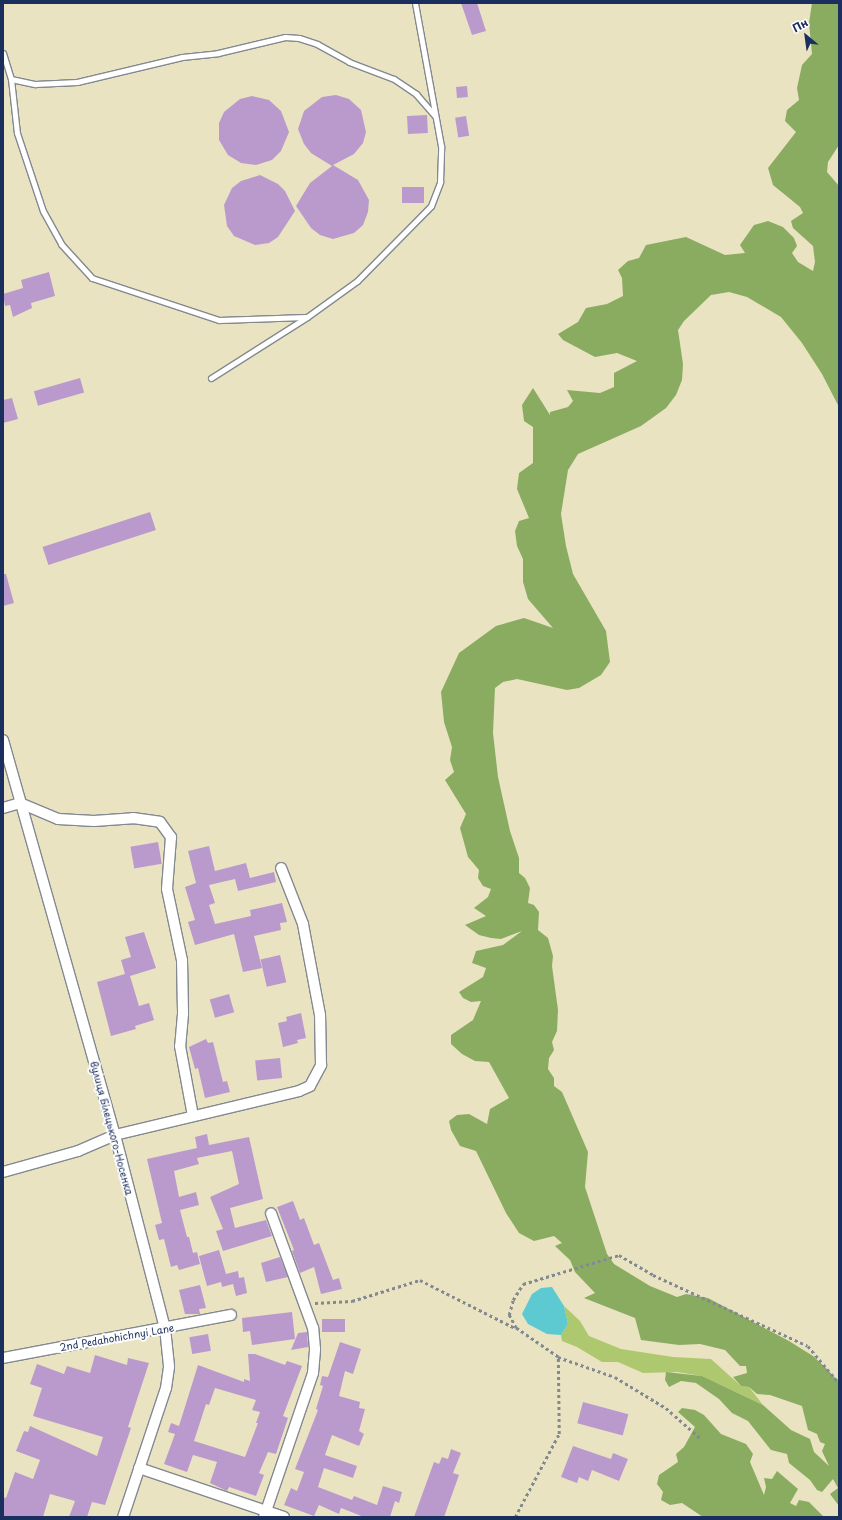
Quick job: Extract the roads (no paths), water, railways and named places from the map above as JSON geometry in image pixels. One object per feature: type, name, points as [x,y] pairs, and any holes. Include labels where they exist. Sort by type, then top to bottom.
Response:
[{"type":"street","name":"вулиця Білецького-Носенка","points":[[3,740],[115,1135],[165,1328],[169,1367],[166,1388],[123,1517]]},
{"type":"street","points":[[3,808],[20,803],[58,819],[94,821],[133,818],[160,822],[171,837],[167,889],[182,960],[183,1014],[180,1046],[194,1116]]},
{"type":"street","points":[[3,1172],[78,1151],[115,1135],[299,1091],[315,1080],[321,1065],[320,1015],[303,924],[281,868]]},
{"type":"street","points":[[265,1514],[313,1373],[315,1349],[313,1328],[271,1213]]},
{"type":"street","name":"2nd Pedahohichnyi Lane","points":[[3,1358],[231,1315]]},
{"type":"street","points":[[139,1468],[265,1514],[284,1517]]},
{"type":"lane","points":[[211,378],[306,317],[357,281],[431,206],[440,182],[441,146],[415,3]]},
{"type":"lane","points":[[11,79],[35,84],[77,82],[182,57],[218,53],[285,38],[299,38],[316,44],[349,62],[394,79],[416,94],[436,116]]},
{"type":"lane","points":[[3,53],[11,79],[17,133],[43,211],[61,244],[92,278],[219,320],[306,317]]},
{"type":"water","points":[[552,1287],[564,1306],[568,1324],[561,1335],[547,1334],[528,1324],[522,1314],[532,1294],[541,1288]]}]
